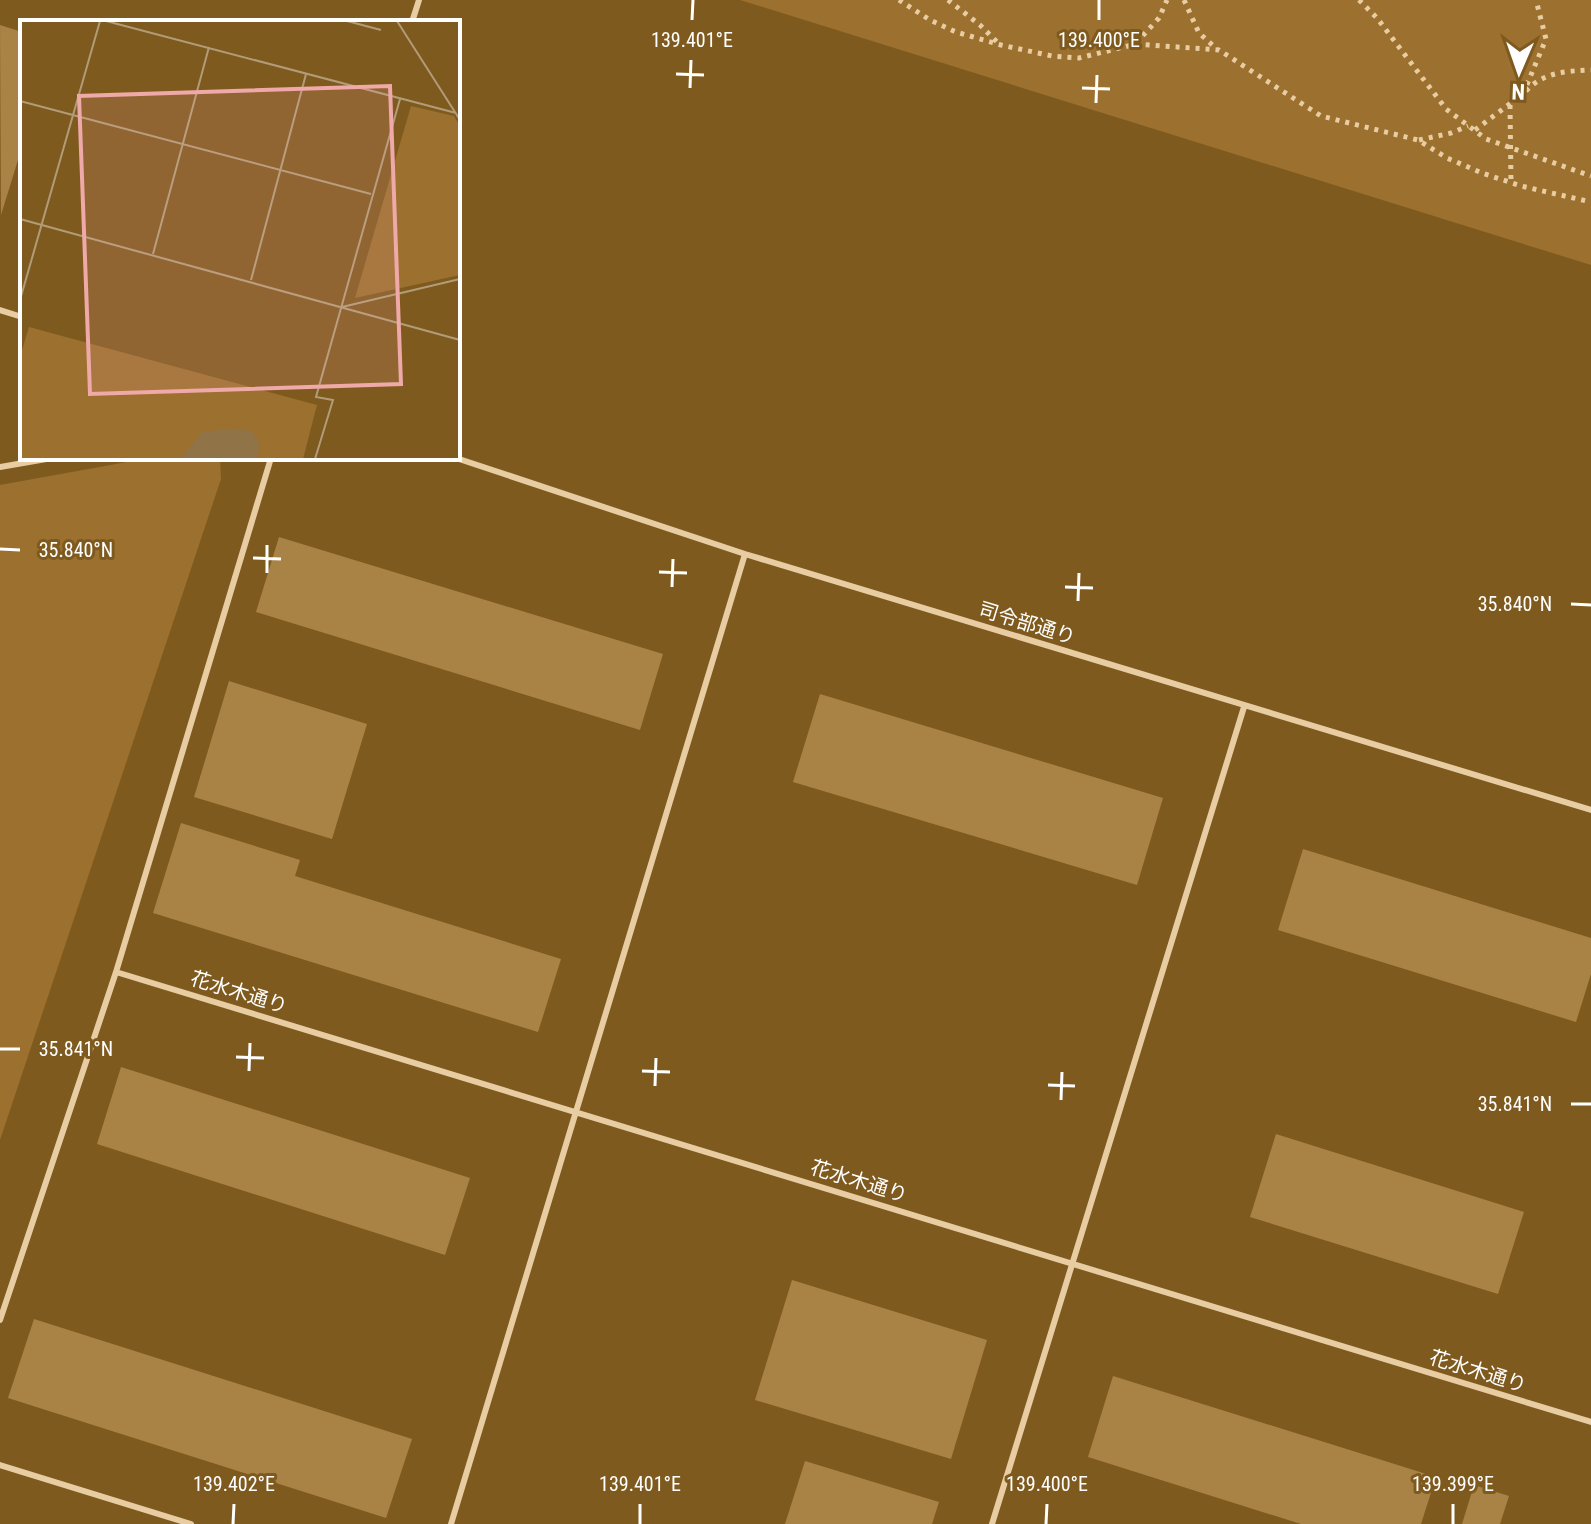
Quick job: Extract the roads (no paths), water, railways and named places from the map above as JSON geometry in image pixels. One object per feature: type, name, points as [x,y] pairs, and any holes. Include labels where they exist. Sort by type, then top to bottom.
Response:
[{"type":"lane","points":[[413,20],[419,0]]},
{"type":"lane","points":[[0,310],[20,316]]},
{"type":"lane","name":"司令部通り","points":[[460,459],[745,554],[1591,810]]},
{"type":"lane","points":[[0,467],[40,460]]},
{"type":"lane","points":[[0,1320],[116,972],[270,460]]},
{"type":"lane","points":[[451,1524],[745,554]]},
{"type":"lane","points":[[992,1524],[1244,707]]},
{"type":"lane","name":"花水木通り","points":[[116,972],[1591,1422]]},
{"type":"lane","points":[[0,1465],[191,1524]]}]
